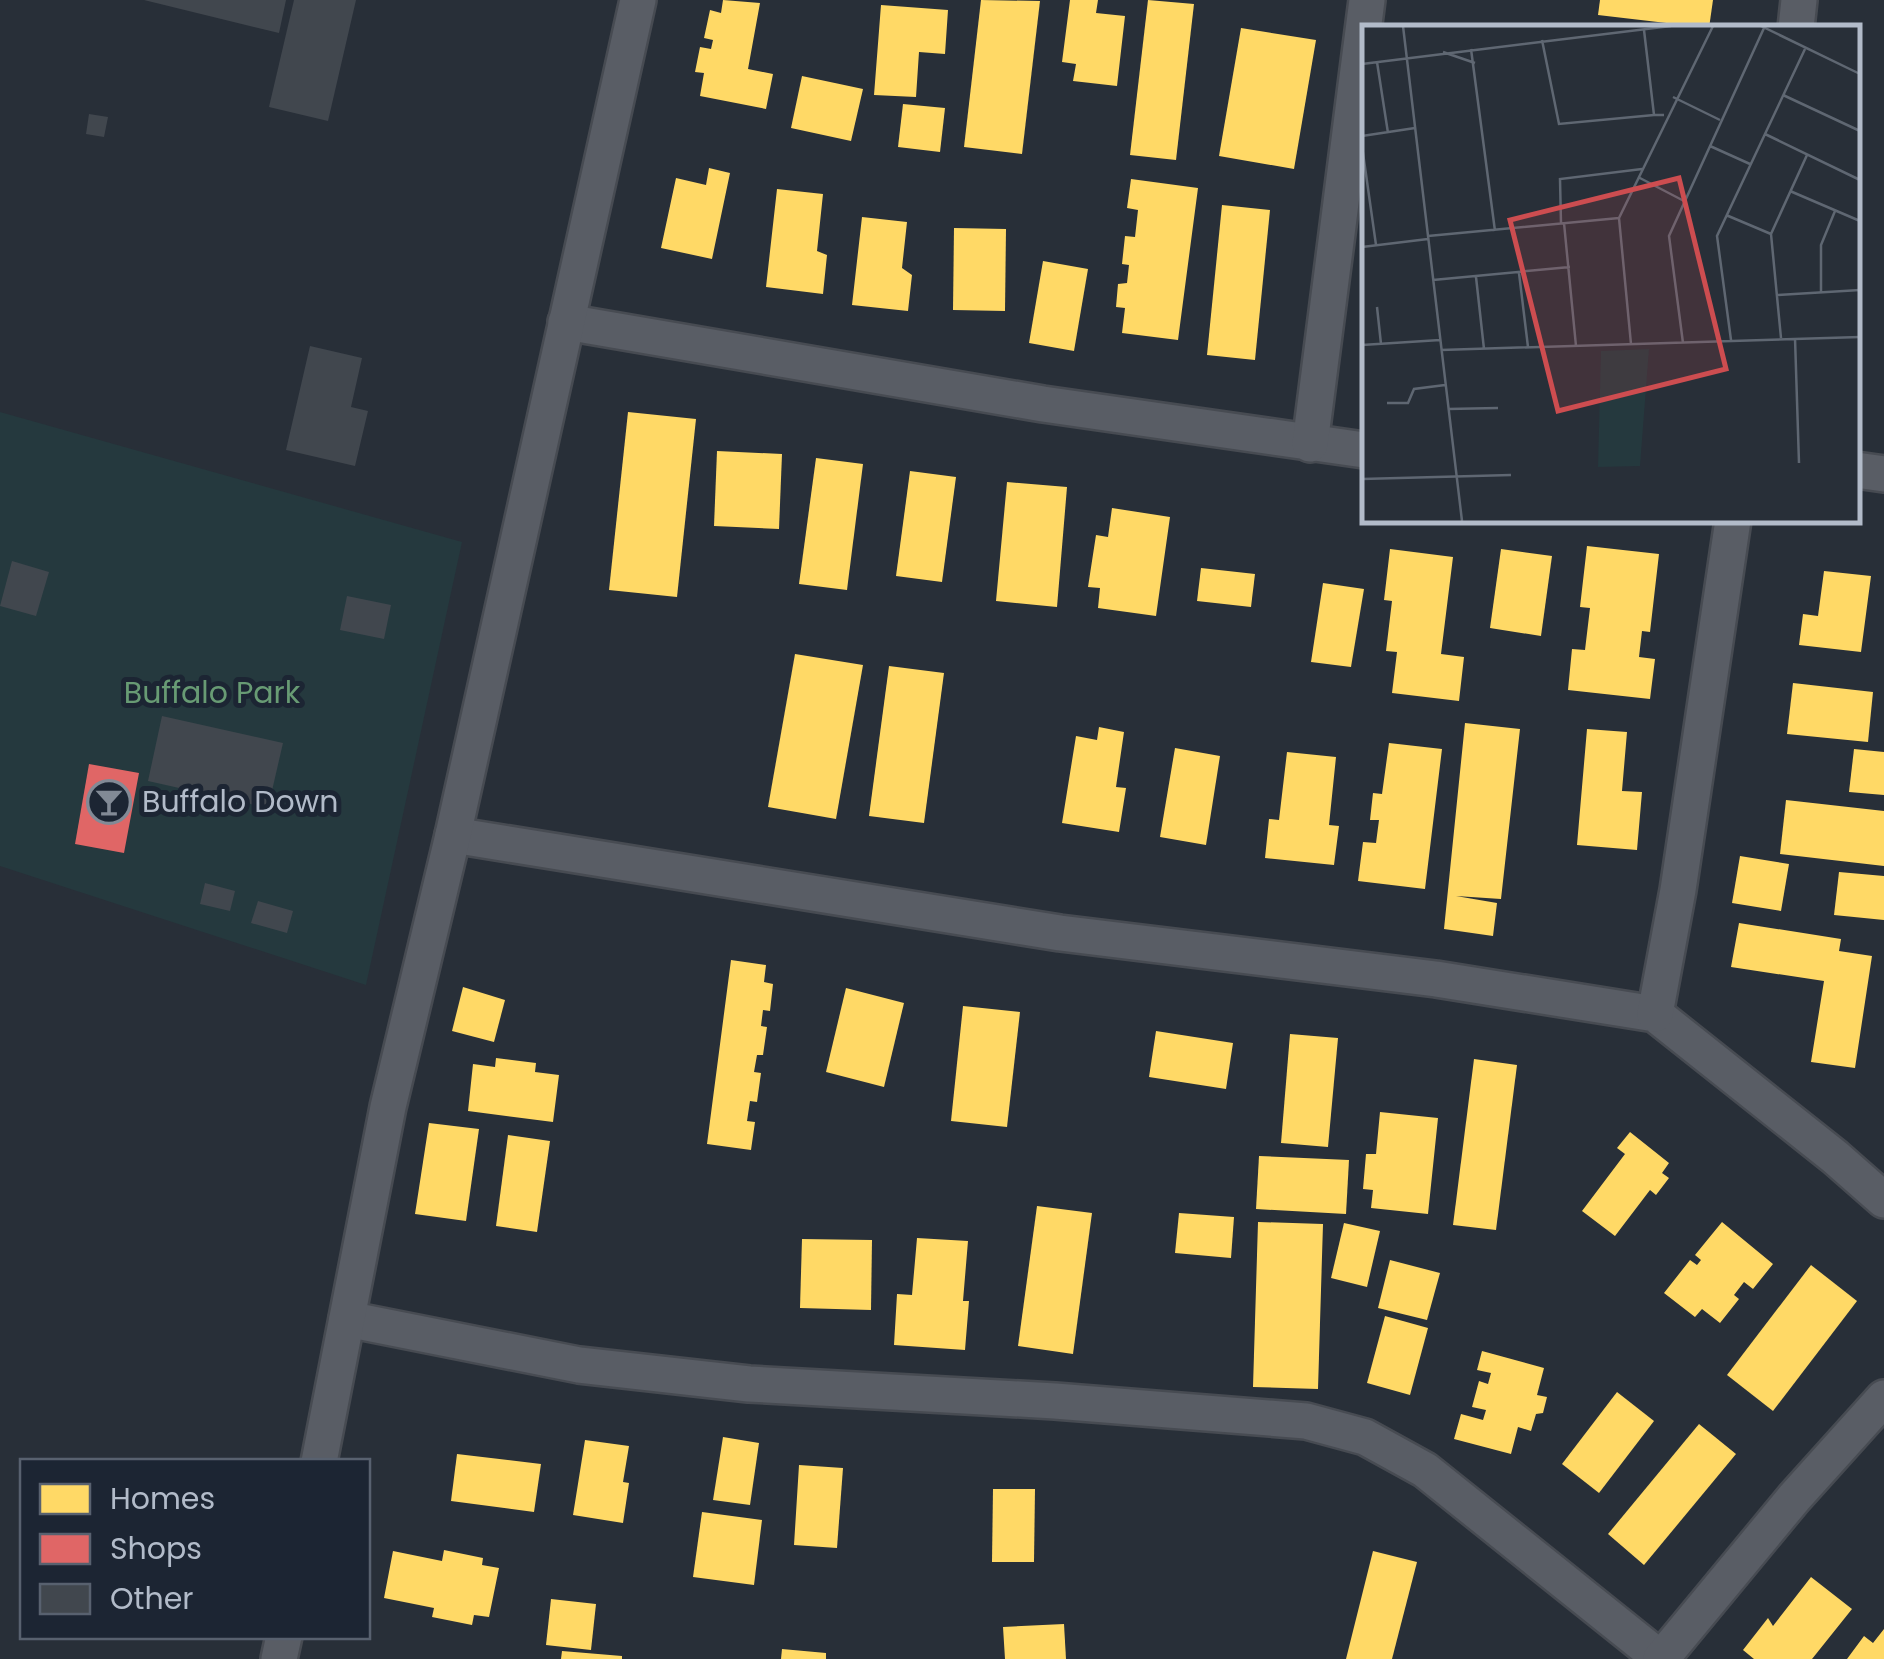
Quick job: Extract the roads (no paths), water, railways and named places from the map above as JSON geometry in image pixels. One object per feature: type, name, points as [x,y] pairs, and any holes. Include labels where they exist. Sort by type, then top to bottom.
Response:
[{"type":"street","points":[[319,1459],[388,1107],[453,836],[638,0]]},
{"type":"street","points":[[1364,25],[1367,0]]},
{"type":"street","points":[[1796,25],[1799,0]]},
{"type":"street","points":[[1310,444],[1362,39]]},
{"type":"street","points":[[566,322],[1043,404],[1362,450]]},
{"type":"street","points":[[1859,470],[1884,474]]},
{"type":"street","points":[[1655,1014],[1678,890],[1733,522]]},
{"type":"street","points":[[453,836],[1060,932],[1436,978],[1655,1014],[1884,1200]]},
{"type":"street","points":[[347,1319],[579,1364],[748,1384],[1056,1401],[1320,1425],[1364,1437],[1424,1470],[1661,1659],[1794,1498],[1884,1398]]},
{"type":"place","name":"Buffalo Down","points":[[109,802]]},
{"type":"park label","name":"Buffalo Park","points":[[212,693]]}]
